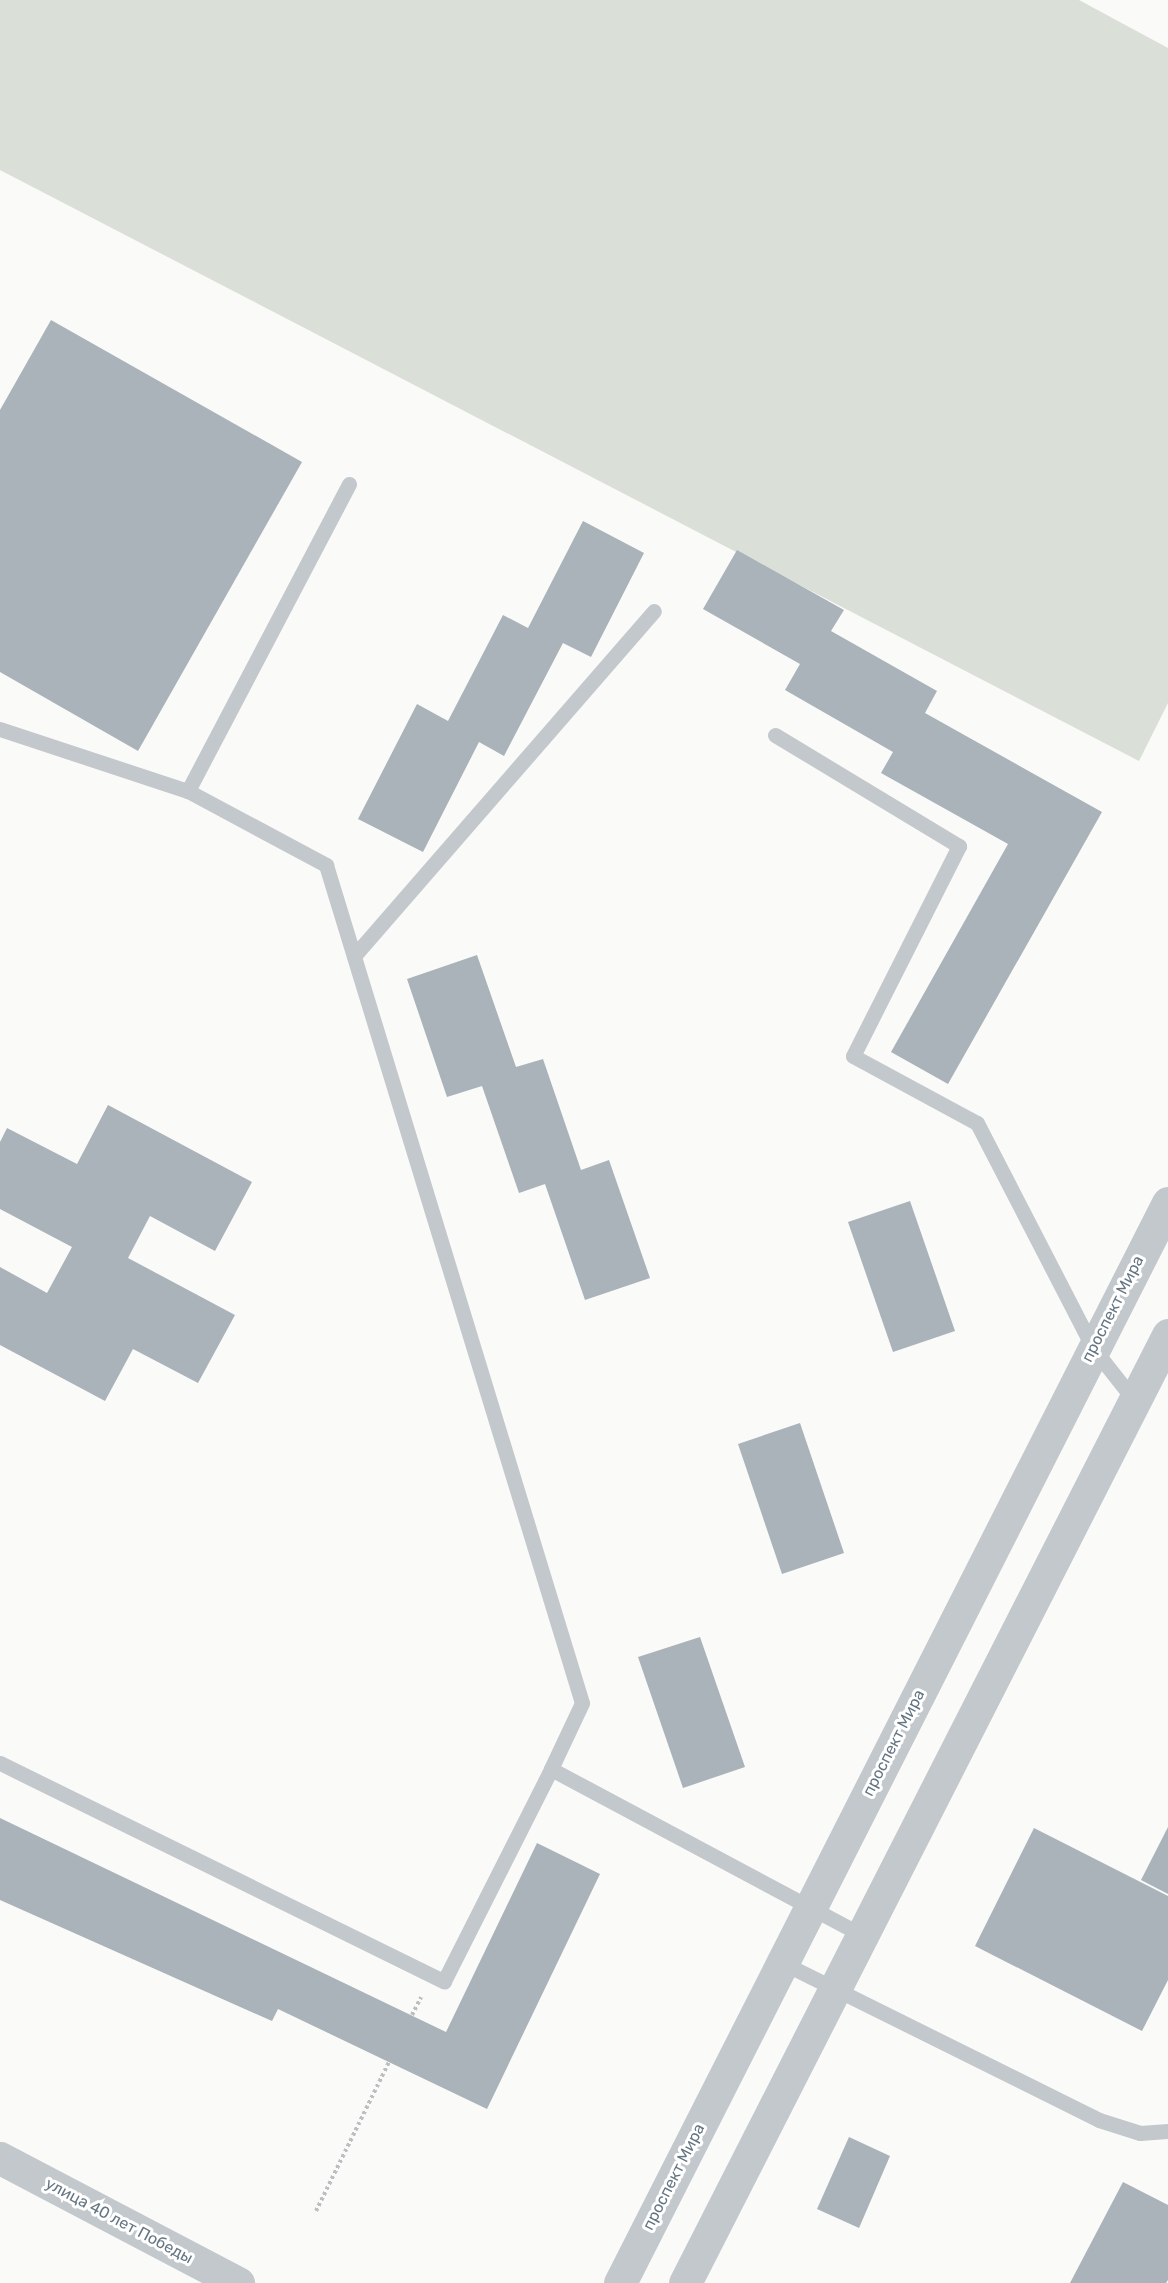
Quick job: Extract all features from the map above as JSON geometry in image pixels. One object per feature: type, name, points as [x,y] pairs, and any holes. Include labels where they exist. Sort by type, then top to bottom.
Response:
[{"type":"street","name":"проспект Мира","points":[[620,2283],[1168,1203]]},
{"type":"street","points":[[685,2283],[837,1990],[1168,1335]]},
{"type":"street","name":"улица 40 лет Победы","points":[[0,2158],[238,2283]]},
{"type":"lane","points":[[188,791],[349,484]]},
{"type":"lane","points":[[354,956],[654,611]]},
{"type":"lane","points":[[0,729],[188,791],[326,864],[582,1702],[551,1769],[444,1981],[0,1763]]},
{"type":"lane","points":[[775,735],[959,846],[853,1056],[977,1123],[1094,1348],[1134,1400]]},
{"type":"lane","points":[[551,1769],[864,1937]]},
{"type":"lane","points":[[783,1964],[1099,2120],[1140,2133],[1168,2132]]},
{"type":"path","points":[[316,2211],[389,2062]]},
{"type":"shaded area","points":[[0,0],[1079,0],[1168,48],[1168,703],[1139,761],[0,170]]},
{"type":"building","points":[[51,320],[302,462],[138,751],[0,672],[0,410]]},
{"type":"building","points":[[583,521],[644,553],[591,657],[563,643],[504,756],[479,742],[423,852],[358,819],[417,704],[448,721],[503,615],[528,628]]},
{"type":"building","points":[[737,550],[844,610],[831,631],[937,691],[925,713],[1102,812],[948,1084],[891,1052],[1008,844],[881,773],[893,752],[785,690],[800,664],[703,609]]},
{"type":"building","points":[[477,955],[516,1067],[543,1059],[581,1170],[609,1160],[650,1278],[585,1300],[545,1184],[519,1193],[482,1086],[447,1097],[407,979]]},
{"type":"building","points":[[108,1105],[252,1182],[215,1251],[150,1216],[128,1258],[235,1315],[198,1383],[133,1349],[105,1401],[0,1345],[0,1267],[47,1293],[72,1247],[0,1209],[0,1142],[7,1128],[77,1164]]},
{"type":"building","points":[[910,1201],[955,1331],[893,1352],[848,1222]]},
{"type":"building","points":[[800,1423],[844,1553],[782,1574],[738,1444]]},
{"type":"building","points":[[700,1637],[745,1767],[683,1788],[638,1657]]},
{"type":"building","points":[[0,1818],[446,2032],[537,1843],[600,1874],[487,2109],[278,2009],[272,2021],[0,1900]]},
{"type":"building","points":[[1168,1827],[1168,1894],[1141,1880]]},
{"type":"building","points":[[1034,1828],[1168,1896],[1168,1980],[1142,2031],[975,1946]]},
{"type":"building","points":[[849,2137],[890,2156],[859,2228],[817,2209]]},
{"type":"building","points":[[1123,2182],[1168,2205],[1168,2280],[1166,2283],[1070,2283]]}]
